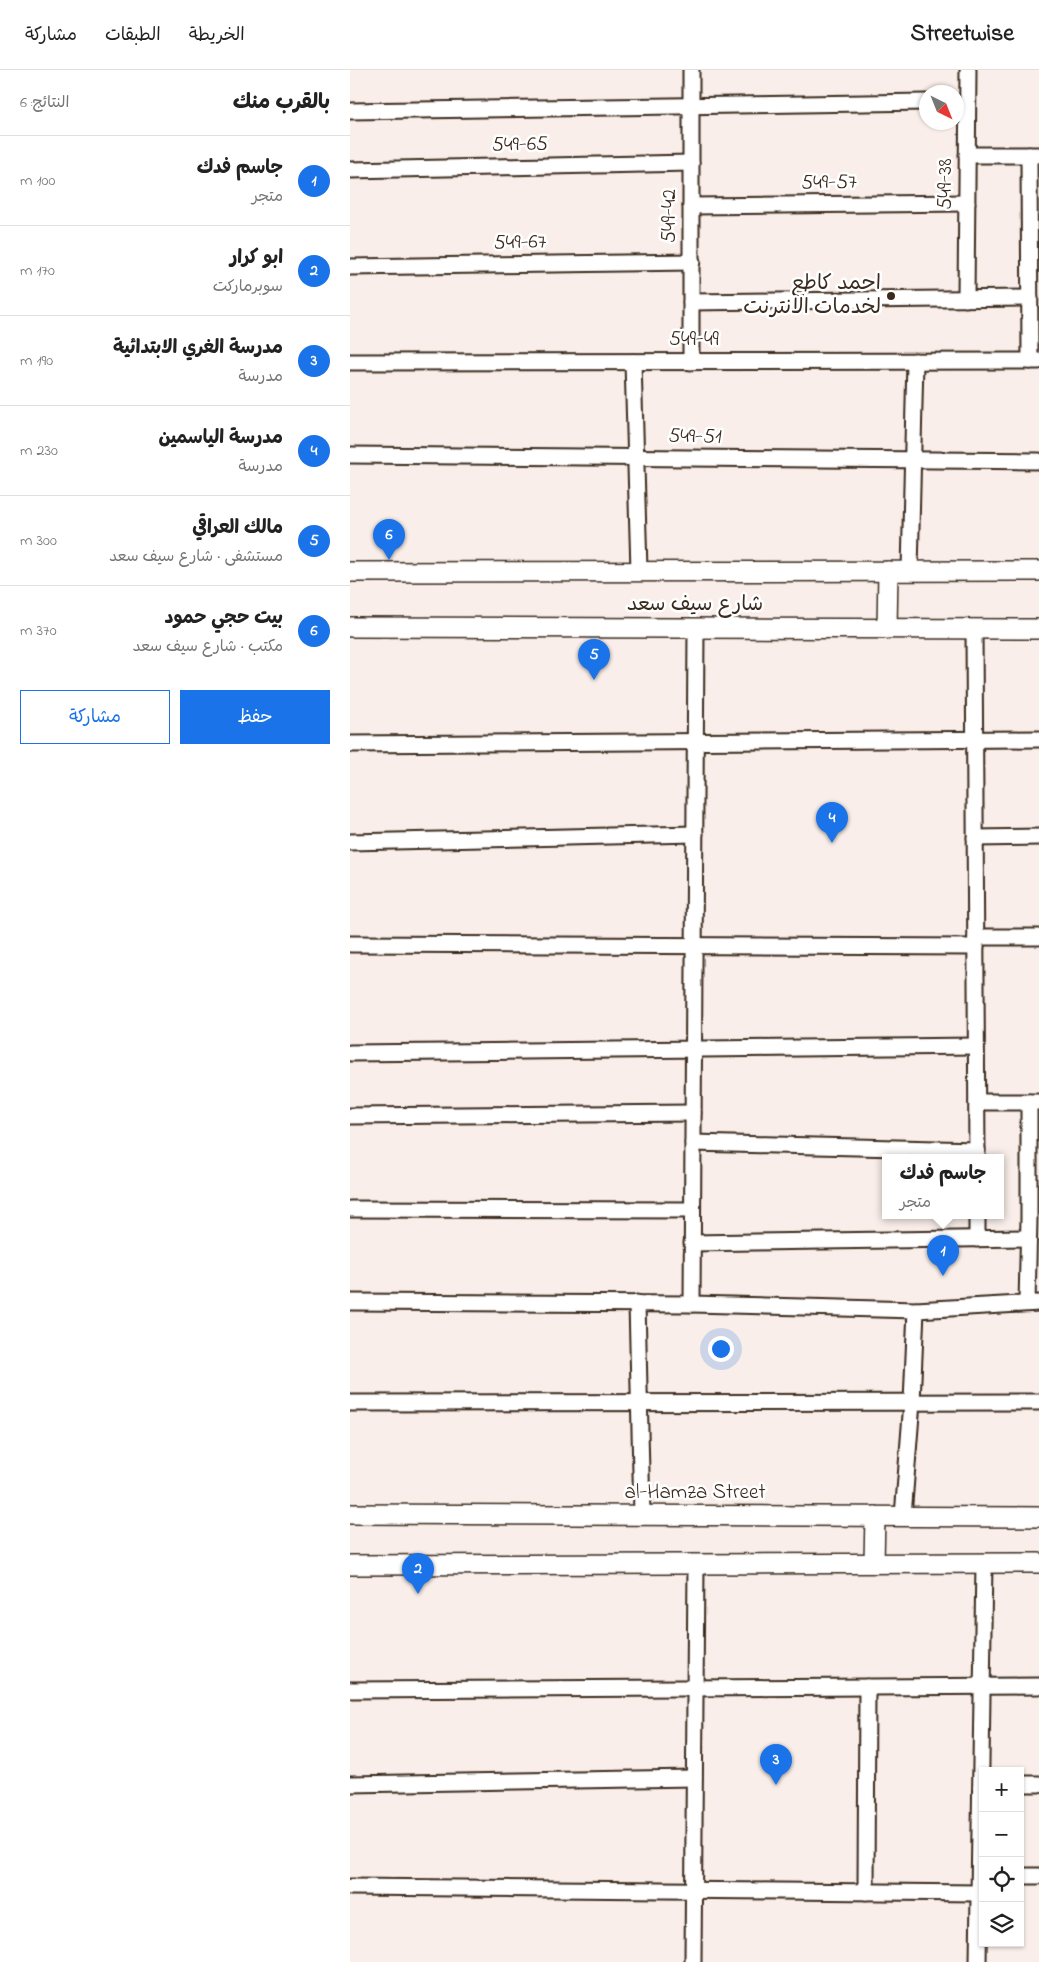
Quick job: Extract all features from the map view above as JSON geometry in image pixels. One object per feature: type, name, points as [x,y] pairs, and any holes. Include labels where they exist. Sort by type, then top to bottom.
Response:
[{"type":"street","name":"549-42","points":[[691,70],[691,362]]},
{"type":"street","name":"549-38","points":[[964,91],[968,70]]},
{"type":"street","points":[[350,111],[919,102]]},
{"type":"street","name":"549-38","points":[[964,123],[967,155],[966,299]]},
{"type":"street","points":[[967,155],[1034,155],[1034,263],[1030,298],[1034,361]]},
{"type":"street","name":"549-65","points":[[350,170],[692,163]]},
{"type":"street","name":"549-57","points":[[691,206],[967,203]]},
{"type":"street","name":"549-67","points":[[350,267],[692,262]]},
{"type":"street","points":[[691,302],[1030,298]]},
{"type":"street","points":[[910,571],[915,361]]},
{"type":"street","name":"549-49","points":[[350,362],[1034,361]]},
{"type":"street","points":[[633,362],[640,570]]},
{"type":"street","name":"549-51","points":[[350,455],[1039,461]]},
{"type":"street","name":"شارع سيف سعد","points":[[350,572],[640,570],[1039,571]]},
{"type":"street","points":[[887,629],[888,571]]},
{"type":"street","name":"شارع سيف سعد","points":[[350,627],[1039,629]]},
{"type":"street","points":[[692,1304],[696,628]]},
{"type":"street","points":[[693,1143],[977,1153],[974,630]]},
{"type":"street","points":[[350,744],[1039,739]]},
{"type":"street","points":[[350,842],[695,834]]},
{"type":"street","points":[[975,838],[1039,837]]},
{"type":"street","points":[[350,944],[694,947],[976,942],[1039,937]]},
{"type":"street","points":[[350,1053],[976,1046]]},
{"type":"street","points":[[350,1302],[692,1304],[916,1310],[1033,1303],[1028,1238],[1034,1218],[1034,1102],[977,1102]]},
{"type":"street","points":[[350,1116],[693,1113]]},
{"type":"street","points":[[350,1208],[692,1210]]},
{"type":"street","points":[[977,1219],[977,1239]]},
{"type":"street","points":[[692,1243],[1028,1238]]},
{"type":"street","points":[[637,1304],[642,1515]]},
{"type":"street","points":[[903,1516],[912,1402],[916,1310]]},
{"type":"street","points":[[350,1403],[1039,1402]]},
{"type":"street","name":"al-Hamza Street","points":[[350,1514],[1039,1517]]},
{"type":"street","points":[[874,1563],[875,1516]]},
{"type":"street","points":[[982,1767],[984,1563]]},
{"type":"street","points":[[350,1565],[1039,1563]]},
{"type":"street","points":[[693,1962],[696,1564]]},
{"type":"street","points":[[866,1892],[867,1686]]},
{"type":"street","points":[[350,1690],[1039,1686]]},
{"type":"street","points":[[350,1784],[694,1778]]},
{"type":"street","points":[[1024,1784],[1039,1784]]},
{"type":"street","points":[[981,1857],[982,1812]]},
{"type":"street","points":[[1024,1876],[1039,1876]]},
{"type":"street","points":[[350,1887],[979,1893],[978,1962]]},
{"type":"place","name":"احمد كاطع لخدمات الانترنت","points":[[891,296]]},
{"type":"place","name":"بيت حجي حمود","points":[[389,560]]},
{"type":"place","name":"مالك العراقي","points":[[594,680]]},
{"type":"place","name":"مدرسة الياسمين","points":[[832,843]]},
{"type":"place","name":"جاسم فدك","points":[[943,1276]]},
{"type":"place","name":"ابو كرار","points":[[418,1594]]},
{"type":"place","name":"مدرسة الغري الابتدائية","points":[[776,1785]]}]
